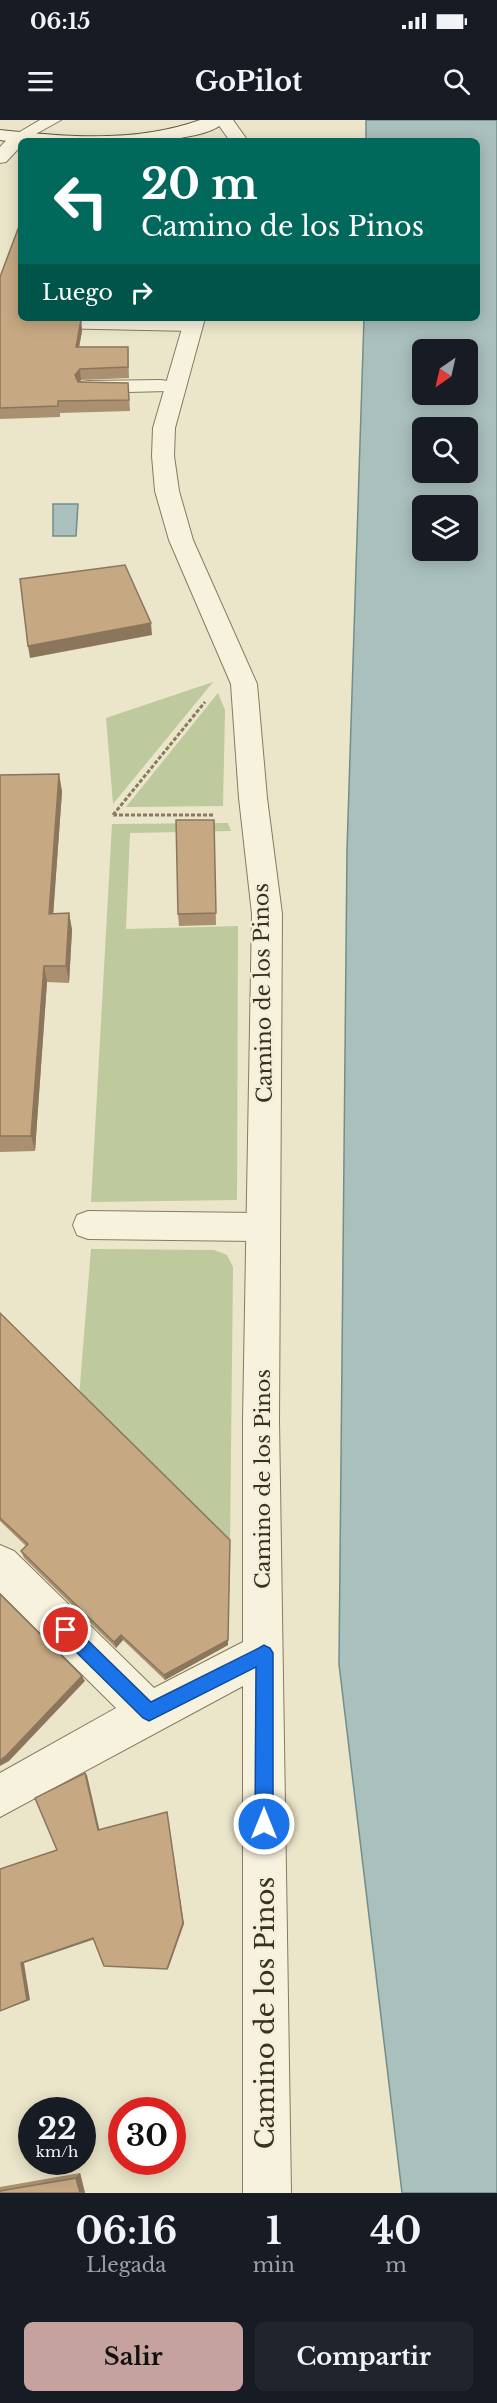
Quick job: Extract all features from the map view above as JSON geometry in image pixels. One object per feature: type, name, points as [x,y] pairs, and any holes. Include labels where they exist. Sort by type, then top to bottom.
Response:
[{"type":"street","points":[[144,138],[172,134],[217,120]]},
{"type":"street","points":[[224,120],[237,138]]},
{"type":"street","points":[[0,135],[32,138]]},
{"type":"street","points":[[0,158],[18,138]]},
{"type":"street","name":"Camino de los Pinos","points":[[194,321],[164,428],[163,456],[167,491],[181,540],[244,684],[253,798],[267,914],[261,1420],[267,2193]]},
{"type":"street","points":[[89,387],[160,386]]},
{"type":"street","points":[[0,1565],[149,1712]]},
{"type":"street","points":[[0,1796],[149,1712],[264,1653]]},
{"type":"lane","points":[[19,137],[50,121]]},
{"type":"lane","points":[[57,324],[194,321]]},
{"type":"lane","points":[[88,1225],[264,1227]]},
{"type":"path","points":[[209,696],[113,815],[209,815]]},
{"type":"green space","points":[[213,682],[113,804],[106,718]]},
{"type":"green space","points":[[218,693],[225,710],[223,806],[126,807]]},
{"type":"green space","points":[[228,823],[231,831],[130,833],[126,929],[238,926],[237,1200],[91,1202],[112,824]]},
{"type":"green space","points":[[91,1249],[214,1250],[227,1255],[233,1267],[230,1547],[79,1397]]},
{"type":"water","points":[[366,120],[497,120],[497,2193],[402,2193],[339,1664],[347,850],[364,321],[480,321],[480,138],[366,138]]},
{"type":"water","points":[[53,504],[78,504],[76,536],[53,536]]},
{"type":"building","points":[[18,229],[18,321],[81,321],[76,347],[128,347],[128,367],[80,369],[75,375],[78,382],[128,383],[129,400],[58,401],[58,406],[0,408],[0,277]]},
{"type":"building","points":[[125,565],[151,623],[28,646],[20,579]]},
{"type":"building","points":[[59,774],[49,914],[69,913],[66,966],[44,966],[31,1136],[0,1136],[0,775]]},
{"type":"building","points":[[176,820],[214,820],[216,913],[178,914]]},
{"type":"building","points":[[0,1313],[230,1540],[228,1640],[164,1675],[121,1635],[114,1642],[21,1551],[28,1544],[0,1518]]},
{"type":"building","points":[[0,1594],[82,1676],[0,1760]]},
{"type":"building","points":[[85,1773],[98,1830],[167,1812],[183,1923],[167,1969],[104,1966],[93,1938],[21,1963],[27,2000],[0,2011],[0,1869],[57,1850],[35,1798]]},
{"type":"building","points":[[76,2178],[80,2193],[0,2193],[0,2191]]},
{"type":"route","points":[[66,1630],[149,1712],[264,1653],[264,1824]]}]
